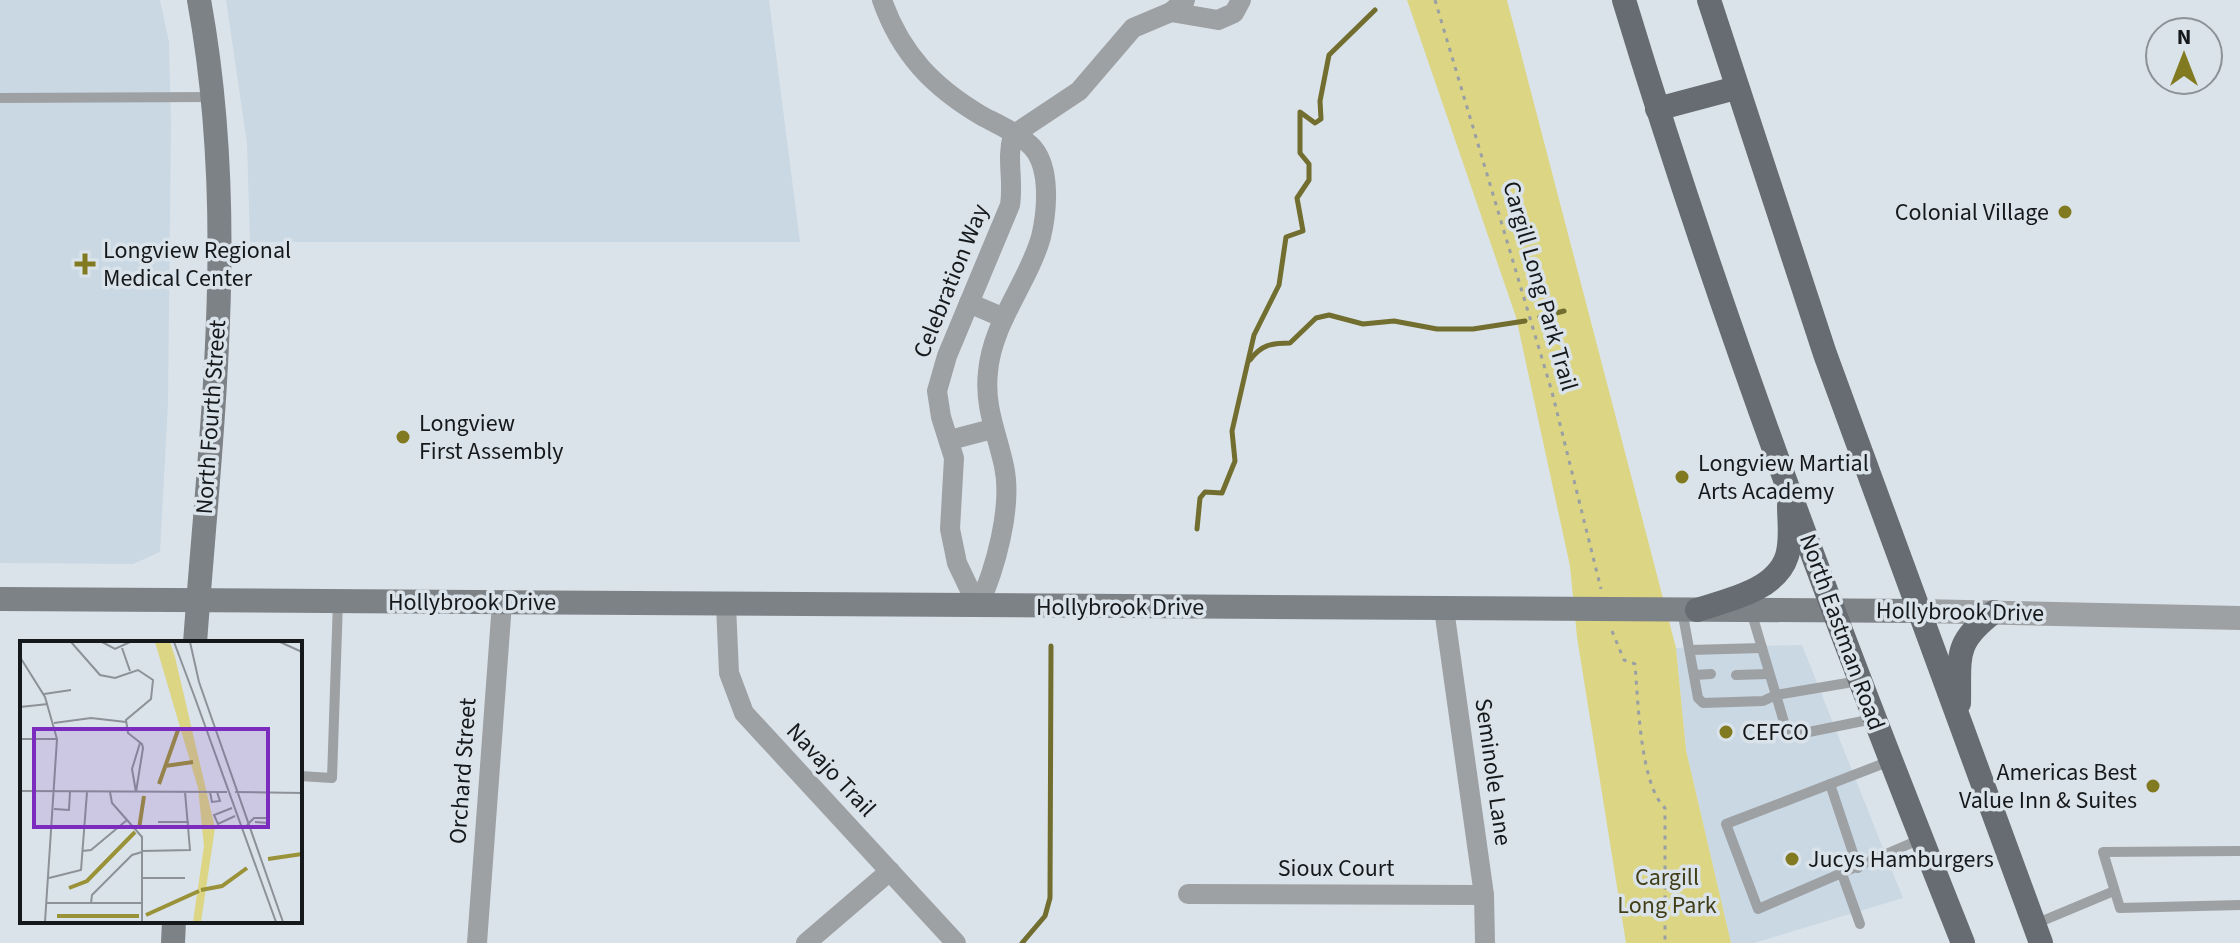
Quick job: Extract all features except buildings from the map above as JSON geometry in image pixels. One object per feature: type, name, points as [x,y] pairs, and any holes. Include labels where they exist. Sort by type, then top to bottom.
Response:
[{"type":"main road","name":"North Fourth Street","points":[[195,641],[222,260],[214,97],[199,0]]},
{"type":"main road","name":"North Eastman Road","points":[[1624,0],[1691,216],[1789,490],[1873,719],[1963,943]]},
{"type":"main road","points":[[1709,0],[1825,354],[2038,934]]},
{"type":"main road","points":[[1657,109],[1736,88]]},
{"type":"main road","points":[[1690,610],[1763,585],[1781,567],[1789,544],[1789,490]]},
{"type":"main road","name":"Hollybrook Drive","points":[[0,599],[1920,611]]},
{"type":"main road","points":[[1959,717],[1961,648],[1970,630],[1994,612]]},
{"type":"main road","points":[[173,943],[174,923]]},
{"type":"street","points":[[882,0],[899,40],[929,80],[1033,148],[1044,181],[1046,210],[1037,250],[1004,318],[987,375],[992,429],[1004,465],[1007,490],[995,569],[978,607]]},
{"type":"street","points":[[1013,135],[1079,91],[1133,28],[1178,6],[1224,19],[1234,13],[1241,0]]},
{"type":"street","name":"Celebration Way","points":[[978,607],[957,563],[950,529],[955,473],[950,440],[937,399],[939,380],[1010,205],[1012,178],[1007,155],[1013,135]]},
{"type":"street","points":[[969,303],[1004,318]]},
{"type":"street","points":[[950,440],[992,429]]},
{"type":"street","name":"Orchard Street","points":[[477,943],[502,603]]},
{"type":"street","name":"Navajo Trail","points":[[726,605],[729,673],[744,713],[956,943]]},
{"type":"street","name":"Seminole Lane","points":[[1444,609],[1484,895],[1485,943]]},
{"type":"street","name":"Hollybrook Drive","points":[[1920,611],[2240,618]]},
{"type":"street","points":[[806,943],[890,871]]},
{"type":"street","name":"Sioux Court","points":[[1188,894],[1484,895]]},
{"type":"lane","points":[[0,98],[214,97]]},
{"type":"lane","points":[[302,776],[332,778],[338,601]]},
{"type":"lane","points":[[1690,610],[1690,650],[1698,698],[1703,703],[1763,701],[1776,695],[1859,681]]},
{"type":"lane","points":[[1751,610],[1786,729],[1799,734],[1873,719]]},
{"type":"lane","points":[[1690,650],[1762,648]]},
{"type":"lane","points":[[1694,675],[1711,674]]},
{"type":"lane","points":[[1736,675],[1768,674]]},
{"type":"lane","points":[[1890,761],[1726,824],[1758,909],[1921,839]]},
{"type":"lane","points":[[1830,784],[1858,868]]},
{"type":"lane","points":[[2240,851],[2103,852],[2120,908],[2240,905]]},
{"type":"lane","points":[[1842,874],[1860,924]]},
{"type":"lane","points":[[2038,934],[2114,891]]},
{"type":"path","name":"Cargill Long Park Trail","points":[[1435,0],[1552,392],[1600,584]]},
{"type":"path","points":[[1612,634],[1624,660],[1635,664],[1642,736],[1655,799],[1665,808],[1665,943]]},
{"type":"shaded area","name":"Longview Regional Medical Center","points":[[0,0],[160,0],[169,42],[171,124],[168,404],[160,552],[133,564],[0,563]]},
{"type":"shaded area","points":[[226,0],[769,0],[800,242],[250,242],[247,144]]},
{"type":"shaded area","points":[[1802,645],[1903,898],[1754,943],[1731,943],[1686,750],[1676,648]]},
{"type":"green space","name":"Cargill Long Park","points":[[1407,0],[1507,0],[1676,648],[1686,750],[1731,943],[1626,943],[1577,637],[1570,566],[1516,317]]},
{"type":"waterway","points":[[1197,529],[1200,498],[1205,492],[1222,493],[1235,461],[1232,431],[1254,335],[1279,285],[1286,237],[1303,231],[1297,198],[1309,180],[1309,164],[1300,153],[1300,112],[1315,123],[1321,119],[1320,101],[1329,55],[1375,10]]},
{"type":"waterway","points":[[1540,317],[1564,311]]},
{"type":"waterway","points":[[1250,360],[1267,346],[1290,343],[1316,318],[1329,315],[1363,324],[1394,321],[1437,329],[1473,329],[1525,321]]},
{"type":"waterway","points":[[1022,943],[1045,916],[1050,898],[1051,646]]},
{"type":"place","name":"Colonial Village","points":[[2065,212]]},
{"type":"place","name":"Longview Regional Medical Center","points":[[85,264]]},
{"type":"place","name":"Longview First Assembly","points":[[403,437]]},
{"type":"place","name":"Longview Martial Arts Academy","points":[[1682,477]]},
{"type":"place","name":"CEFCO","points":[[1726,732]]},
{"type":"place","name":"Americas Best Value Inn & Suites","points":[[2153,786]]},
{"type":"place","name":"Jucys Hamburgers","points":[[1792,859]]}]
